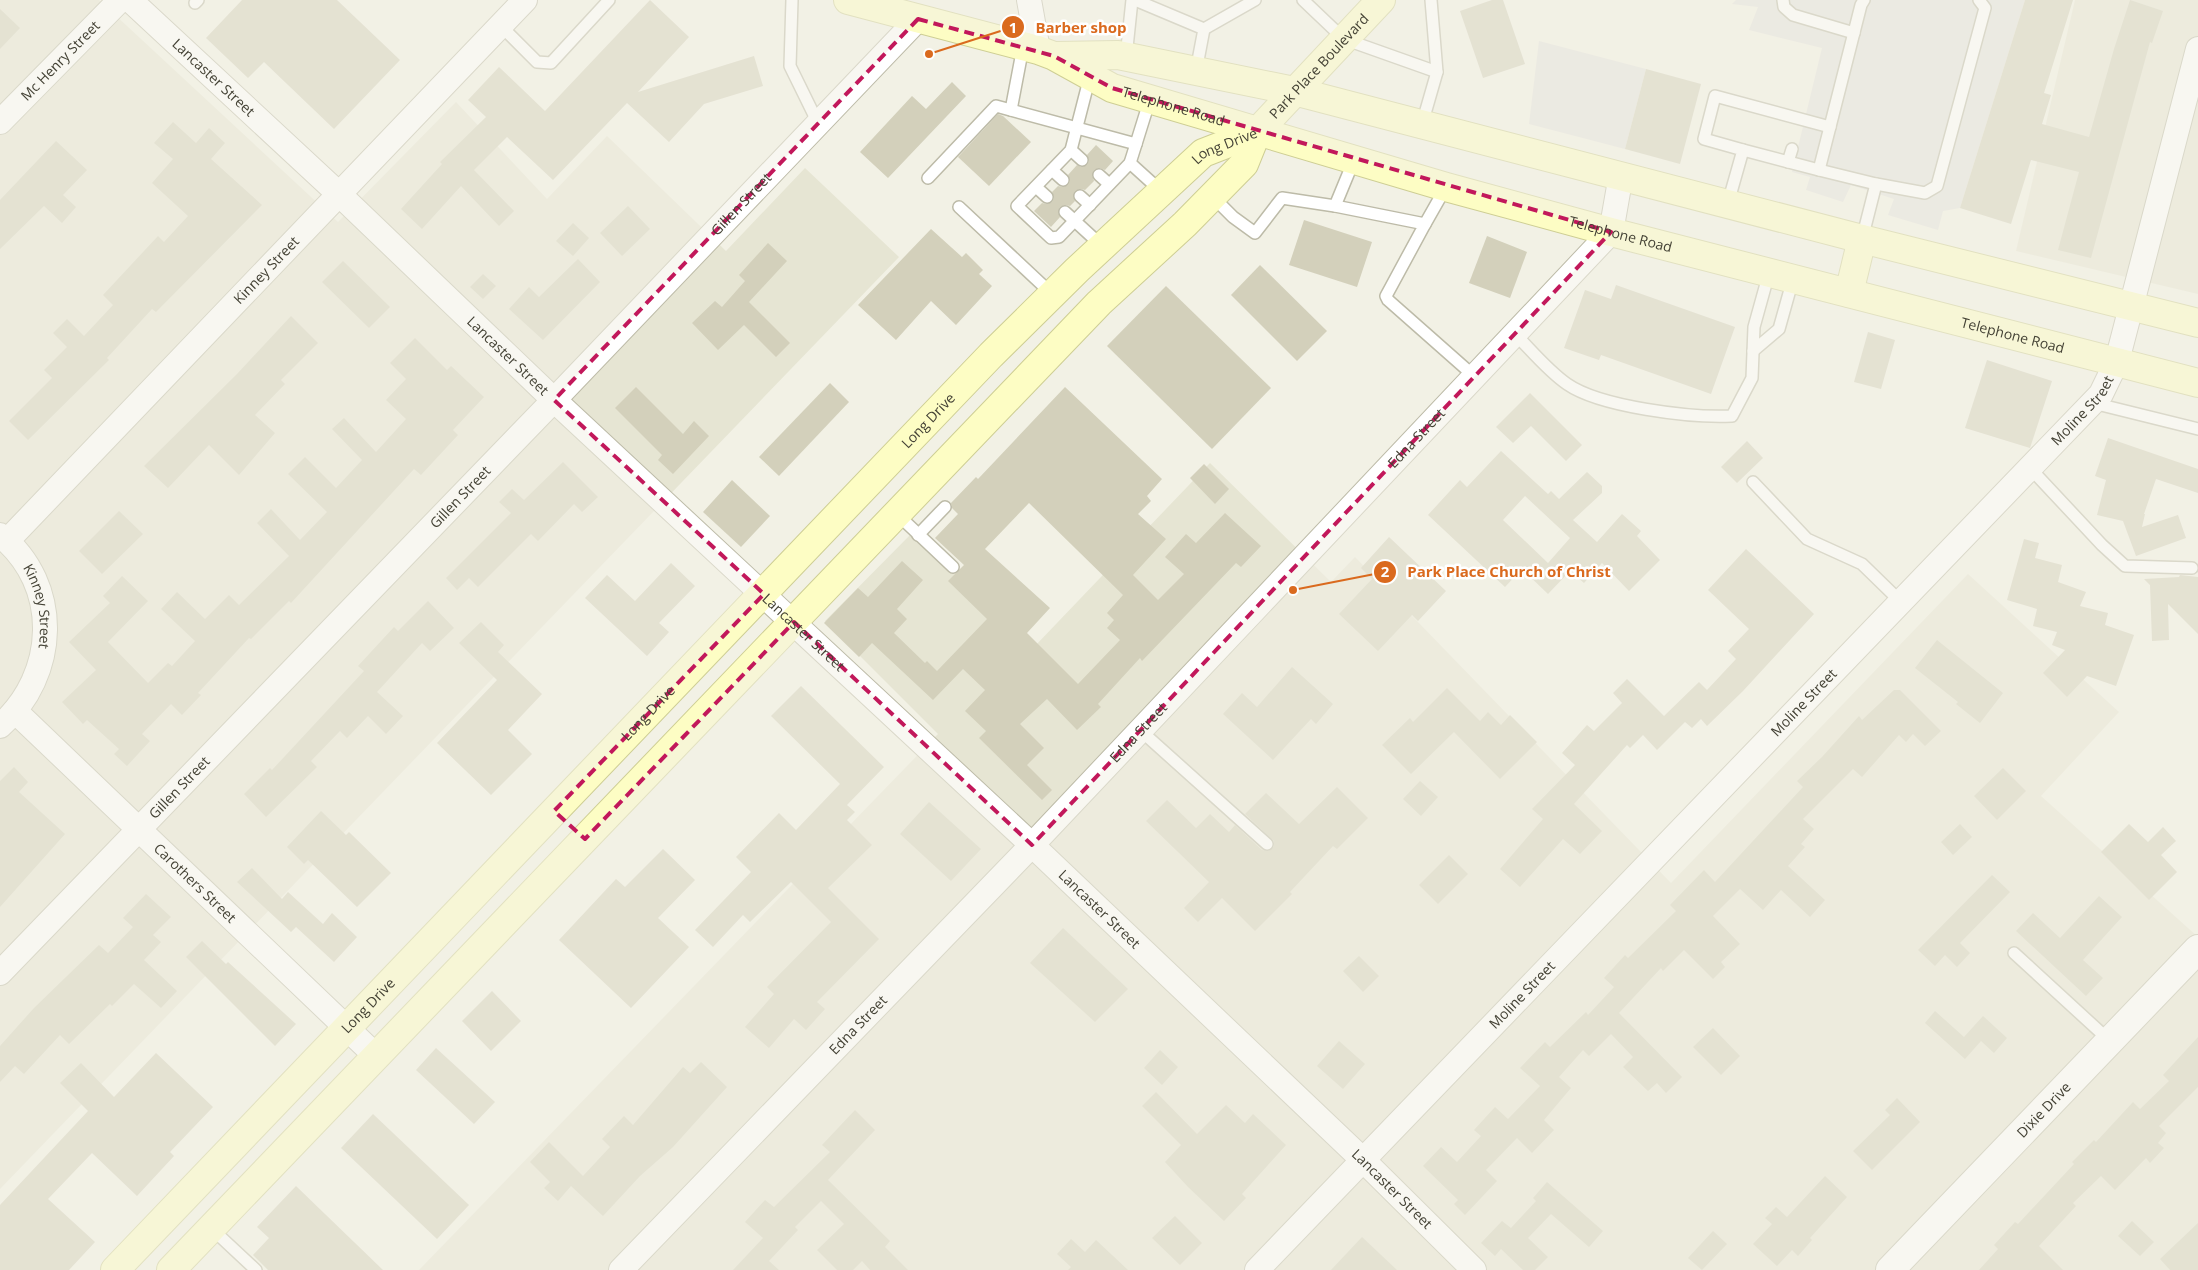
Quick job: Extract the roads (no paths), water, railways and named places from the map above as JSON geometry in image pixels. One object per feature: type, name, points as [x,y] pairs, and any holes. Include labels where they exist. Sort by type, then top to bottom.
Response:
[{"type":"main road","name":"Telephone Road","points":[[848,0],[1038,51],[1112,88],[1446,187],[1611,232],[2198,383]]},
{"type":"main road","name":"Park Place Boulevard","points":[[1257,132],[1381,0]]},
{"type":"main road","name":"Telephone Road","points":[[1038,51],[1118,55],[1294,91],[1862,239],[2198,323]]},
{"type":"main road","name":"Long Drive","points":[[115,1270],[346,1027],[1052,294],[1203,153],[1257,132]]},
{"type":"main road","name":"Long Drive","points":[[171,1270],[375,1055],[794,622],[1099,303],[1185,224],[1244,164],[1257,132]]},
{"type":"main road","points":[[1848,293],[1862,239]]},
{"type":"main road","points":[[991,356],[1020,386]]},
{"type":"main road","points":[[554,811],[584,839]]},
{"type":"street","name":"Mc Henry Street","points":[[0,122],[120,0]]},
{"type":"street","name":"Lancaster Street","points":[[130,0],[340,195],[554,400],[794,622],[933,755],[1032,845],[1363,1160],[1474,1270]]},
{"type":"street","name":"Kinney Street","points":[[8,718],[36,679],[45,643],[45,624],[43,605],[30,570],[4,538],[340,195],[525,0]]},
{"type":"street","points":[[1029,0],[1038,51]]},
{"type":"street","name":"Gillen Street","points":[[0,973],[554,400],[918,19]]},
{"type":"street","name":"Moline Street","points":[[1257,1270],[2101,394],[2117,361],[2198,49]]},
{"type":"street","points":[[1611,232],[1621,175]]},
{"type":"street","name":"Edna Street","points":[[621,1270],[1032,845],[1611,232]]},
{"type":"street","name":"Carothers Street","points":[[8,718],[138,830],[375,1055]]},
{"type":"street","name":"Dixie Drive","points":[[1890,1270],[2198,949]]},
{"type":"lane","points":[[500,26],[537,62],[552,63],[609,0]]},
{"type":"lane","points":[[792,0],[790,66],[818,123]]},
{"type":"lane","points":[[1126,57],[1134,0],[1204,29]]},
{"type":"lane","points":[[1196,71],[1204,29],[1254,0]]},
{"type":"lane","points":[[1302,0],[1344,39],[1436,72]]},
{"type":"lane","points":[[1422,124],[1436,72],[1431,0]]},
{"type":"lane","points":[[1784,0],[1784,7],[1793,15],[1854,33]]},
{"type":"lane","points":[[1819,170],[1864,0]]},
{"type":"lane","points":[[1830,127],[1801,122],[1746,108],[1715,96],[1704,139],[1763,149],[1788,162],[1876,184],[1925,193],[1937,186],[1985,8],[1979,0]]},
{"type":"lane","points":[[1011,110],[1038,51]]},
{"type":"lane","points":[[1090,76],[1071,150],[1017,206],[1050,238],[1059,237],[1130,163],[1150,99]]},
{"type":"lane","points":[[928,178],[996,106],[1136,144]]},
{"type":"lane","points":[[1728,203],[1739,145]]},
{"type":"lane","points":[[1788,162],[1792,148]]},
{"type":"lane","points":[[1071,150],[1082,160]]},
{"type":"lane","points":[[1335,206],[1354,160]]},
{"type":"lane","points":[[1130,163],[1162,192]]},
{"type":"lane","points":[[1052,170],[1063,180]]},
{"type":"lane","points":[[1099,175],[1110,184]]},
{"type":"lane","points":[[1862,239],[1876,184]]},
{"type":"lane","points":[[1036,187],[1047,197]]},
{"type":"lane","points":[[1446,187],[1386,296],[1388,300],[1474,376]]},
{"type":"lane","points":[[1080,196],[1090,205]]},
{"type":"lane","points":[[1212,196],[1233,218],[1255,232],[1282,198],[1335,206],[1425,224]]},
{"type":"lane","points":[[959,207],[1052,294]]},
{"type":"lane","points":[[1065,212],[1103,246]]},
{"type":"lane","points":[[1753,351],[1779,329],[1781,276]]},
{"type":"lane","points":[[1514,334],[1568,385],[1607,403],[1678,413],[1732,416],[1752,378],[1754,327],[1781,276]]},
{"type":"lane","points":[[2093,403],[2198,430]]},
{"type":"lane","points":[[2030,468],[2102,545],[2125,566],[2192,568]]},
{"type":"lane","points":[[1753,482],[1807,539],[1862,564],[1901,602]]},
{"type":"lane","points":[[918,535],[945,507]]},
{"type":"lane","points":[[897,514],[953,567]]},
{"type":"lane","points":[[1140,730],[1267,844]]},
{"type":"lane","points":[[2014,953],[2110,1041]]},
{"type":"lane","points":[[211,1228],[256,1270]]},
{"type":"place","name":"Barber shop","points":[[929,54]]},
{"type":"place","name":"Park Place Church of Christ","points":[[1293,590]]}]
